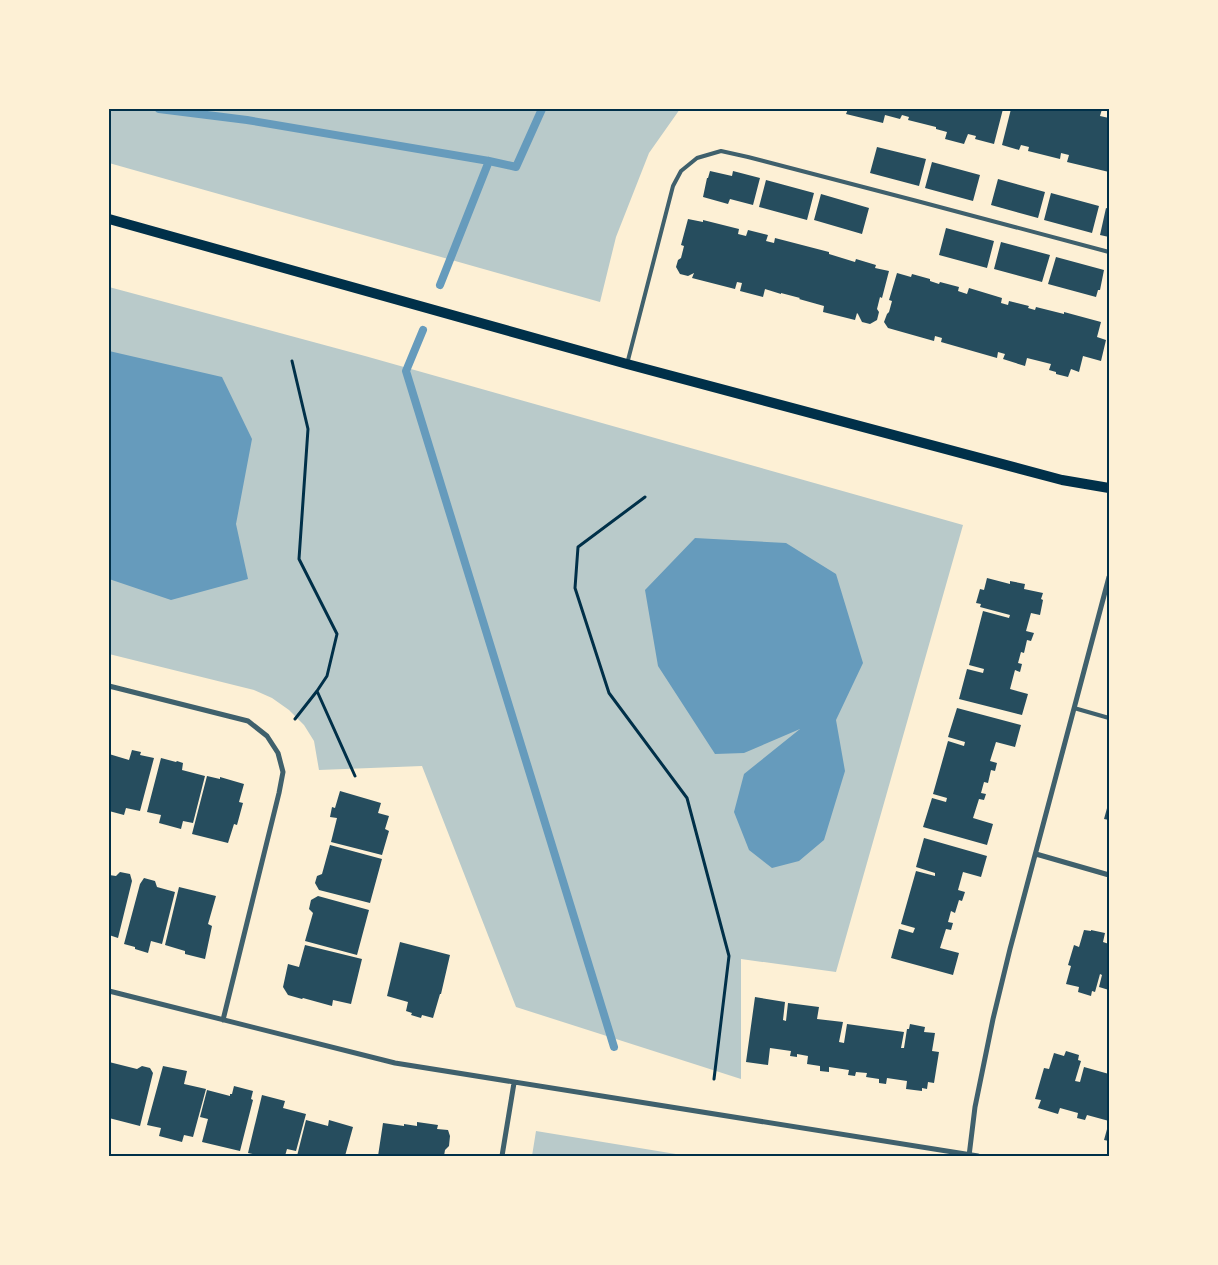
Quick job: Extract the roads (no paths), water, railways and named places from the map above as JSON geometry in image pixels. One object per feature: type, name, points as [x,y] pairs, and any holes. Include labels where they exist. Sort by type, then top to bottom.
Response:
[{"type":"main road","points":[[109,220],[627,364],[1062,480],[1109,488]]},
{"type":"street","points":[[969,1156],[975,1107],[993,1019],[1109,577]]},
{"type":"street","points":[[109,686],[248,721],[267,736],[278,753],[284,772],[223,1020]]},
{"type":"street","points":[[1036,854],[1109,875]]},
{"type":"street","points":[[109,991],[395,1063],[978,1156]]},
{"type":"street","points":[[502,1156],[514,1082]]},
{"type":"lane","points":[[627,364],[674,186],[681,171],[697,158],[721,151],[908,198],[1109,252]]},
{"type":"lane","points":[[1074,708],[1109,718]]},
{"type":"water","points":[[109,351],[222,377],[252,439],[236,524],[248,579],[171,600],[109,579]]},
{"type":"water","points":[[695,538],[786,543],[836,574],[863,663],[836,720],[845,771],[824,840],[799,861],[772,868],[749,850],[734,812],[744,774],[800,729],[744,753],[715,754],[658,666],[645,590]]},
{"type":"waterway","points":[[159,109],[247,120],[516,167],[542,109]]},
{"type":"waterway","points":[[440,285],[489,161]]},
{"type":"waterway","points":[[423,330],[406,371],[614,1047]]}]
